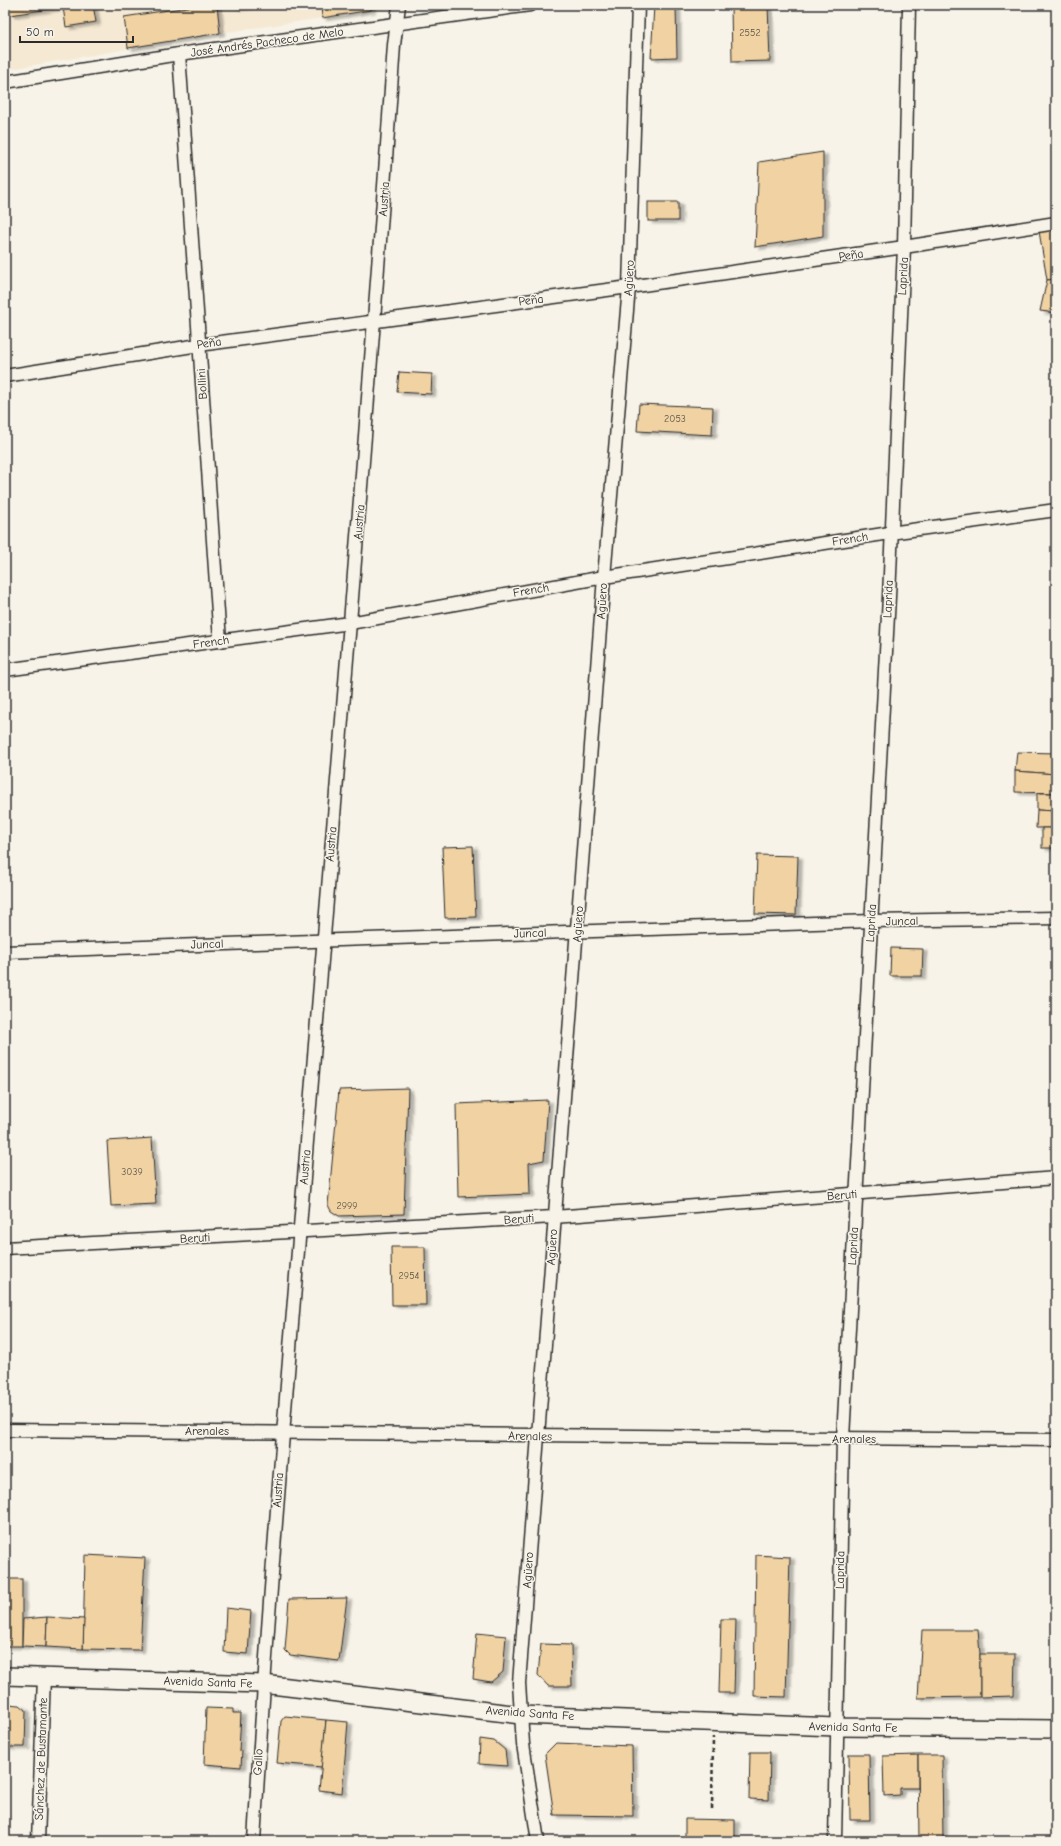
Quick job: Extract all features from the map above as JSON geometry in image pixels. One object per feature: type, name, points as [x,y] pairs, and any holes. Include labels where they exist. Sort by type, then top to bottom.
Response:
[{"type":"main road","name":"Avenida Santa Fe","points":[[5,1676],[263,1684],[521,1715],[836,1727],[1056,1730]]},
{"type":"street","name":"Austria","points":[[263,1684],[282,1431],[376,320],[399,5]]},
{"type":"street","name":"José Andrés Pacheco de Melo","points":[[5,82],[179,54],[530,5]]},
{"type":"street","name":"Agüero","points":[[538,1841],[523,1744],[519,1683],[604,577],[629,287],[638,5]]},
{"type":"street","name":"Laprida","points":[[835,1841],[836,1727],[843,1438],[855,1194],[872,921],[889,597],[890,533],[904,247],[909,5]]},
{"type":"street","name":"Bollini","points":[[179,54],[220,641]]},
{"type":"street","name":"Peña","points":[[5,376],[199,345],[629,287],[904,247],[1056,223]]},
{"type":"street","name":"French","points":[[5,670],[350,623],[604,577],[890,533],[1056,510]]},
{"type":"street","name":"Juncal","points":[[5,952],[872,921],[1056,918]]},
{"type":"street","name":"Beruti","points":[[5,1248],[554,1217],[1056,1178]]},
{"type":"street","name":"Arenales","points":[[5,1430],[282,1431],[538,1436],[1056,1440]]},
{"type":"street","name":"Sánchez de Bustamante","points":[[38,1841],[44,1677]]},
{"type":"street","name":"Gallo","points":[[254,1841],[263,1684]]},
{"type":"path","points":[[712,1809],[713,1723]]},
{"type":"shaded area","points":[[5,5],[377,5],[376,10],[220,33],[5,70]]},
{"type":"building","points":[[9,5],[93,5],[96,22],[66,27],[63,7],[10,15]]},
{"type":"building","points":[[201,5],[217,5],[220,33],[128,48],[124,17]]},
{"type":"building","points":[[236,5],[260,5],[236,8]]},
{"type":"building","points":[[321,5],[371,5],[371,10],[322,18]]},
{"type":"building","points":[[654,5],[676,5],[677,57],[651,58]]},
{"type":"building","points":[[731,5],[768,5],[770,61],[732,62]]},
{"type":"building","points":[[823,152],[823,236],[755,247],[759,162]]},
{"type":"building","points":[[648,202],[678,202],[678,221],[648,221]]},
{"type":"building","points":[[1056,229],[1056,279],[1047,280],[1039,231]]},
{"type":"building","points":[[1056,279],[1056,313],[1040,311],[1047,280]]},
{"type":"building","points":[[399,372],[432,374],[431,394],[397,392]]},
{"type":"building","points":[[639,404],[713,407],[712,435],[637,431]]},
{"type":"building","points":[[1017,752],[1056,753],[1056,774],[1015,771]]},
{"type":"building","points":[[1015,771],[1056,774],[1056,793],[1015,792]]},
{"type":"building","points":[[1037,793],[1056,793],[1056,811],[1037,810]]},
{"type":"building","points":[[1037,810],[1056,811],[1056,828],[1036,828]]},
{"type":"building","points":[[1042,828],[1056,828],[1056,848],[1042,848]]},
{"type":"building","points":[[473,846],[476,917],[445,918],[442,847]]},
{"type":"building","points":[[757,855],[798,856],[796,915],[755,914]]},
{"type":"building","points":[[891,948],[923,949],[922,976],[890,976]]},
{"type":"building","points":[[408,1088],[404,1214],[339,1216],[331,1211],[328,1205],[339,1090]]},
{"type":"building","points":[[548,1100],[544,1160],[529,1163],[530,1194],[458,1197],[456,1104]]},
{"type":"building","points":[[152,1138],[156,1204],[111,1206],[107,1141]]},
{"type":"building","points":[[391,1247],[425,1247],[426,1305],[392,1305]]},
{"type":"building","points":[[85,1555],[145,1558],[140,1650],[83,1649]]},
{"type":"building","points":[[756,1555],[790,1557],[786,1697],[754,1696]]},
{"type":"building","points":[[5,1579],[22,1579],[22,1646],[5,1646]]},
{"type":"building","points":[[347,1598],[339,1661],[290,1655],[285,1650],[289,1599]]},
{"type":"building","points":[[226,1608],[251,1611],[248,1654],[224,1652]]},
{"type":"building","points":[[47,1617],[46,1647],[22,1646],[23,1619]]},
{"type":"building","points":[[47,1617],[84,1619],[83,1649],[46,1647]]},
{"type":"building","points":[[721,1619],[736,1619],[734,1693],[719,1693]]},
{"type":"building","points":[[922,1630],[978,1630],[980,1654],[980,1697],[918,1698]]},
{"type":"building","points":[[477,1633],[506,1636],[503,1672],[491,1682],[473,1679]]},
{"type":"building","points":[[541,1644],[571,1645],[572,1686],[548,1686],[538,1675]]},
{"type":"building","points":[[980,1654],[1015,1654],[1014,1696],[980,1697]]},
{"type":"building","points":[[5,1704],[20,1705],[26,1710],[25,1747],[5,1747]]},
{"type":"building","points":[[206,1708],[233,1709],[233,1713],[241,1713],[239,1751],[242,1751],[241,1767],[204,1764]]},
{"type":"building","points":[[285,1716],[326,1720],[322,1767],[277,1763],[281,1721]]},
{"type":"building","points":[[326,1720],[348,1722],[342,1793],[319,1790]]},
{"type":"building","points":[[480,1739],[494,1741],[505,1750],[507,1766],[479,1764]]},
{"type":"building","points":[[556,1743],[632,1746],[633,1816],[554,1815],[545,1754]]},
{"type":"building","points":[[750,1752],[770,1752],[769,1800],[749,1799]]},
{"type":"building","points":[[849,1754],[869,1754],[870,1820],[850,1820]]},
{"type":"building","points":[[918,1755],[918,1788],[900,1788],[900,1795],[884,1796],[883,1756]]},
{"type":"building","points":[[918,1755],[942,1755],[943,1841],[919,1841]]},
{"type":"building","points":[[685,1819],[735,1820],[735,1841],[685,1841]]}]
